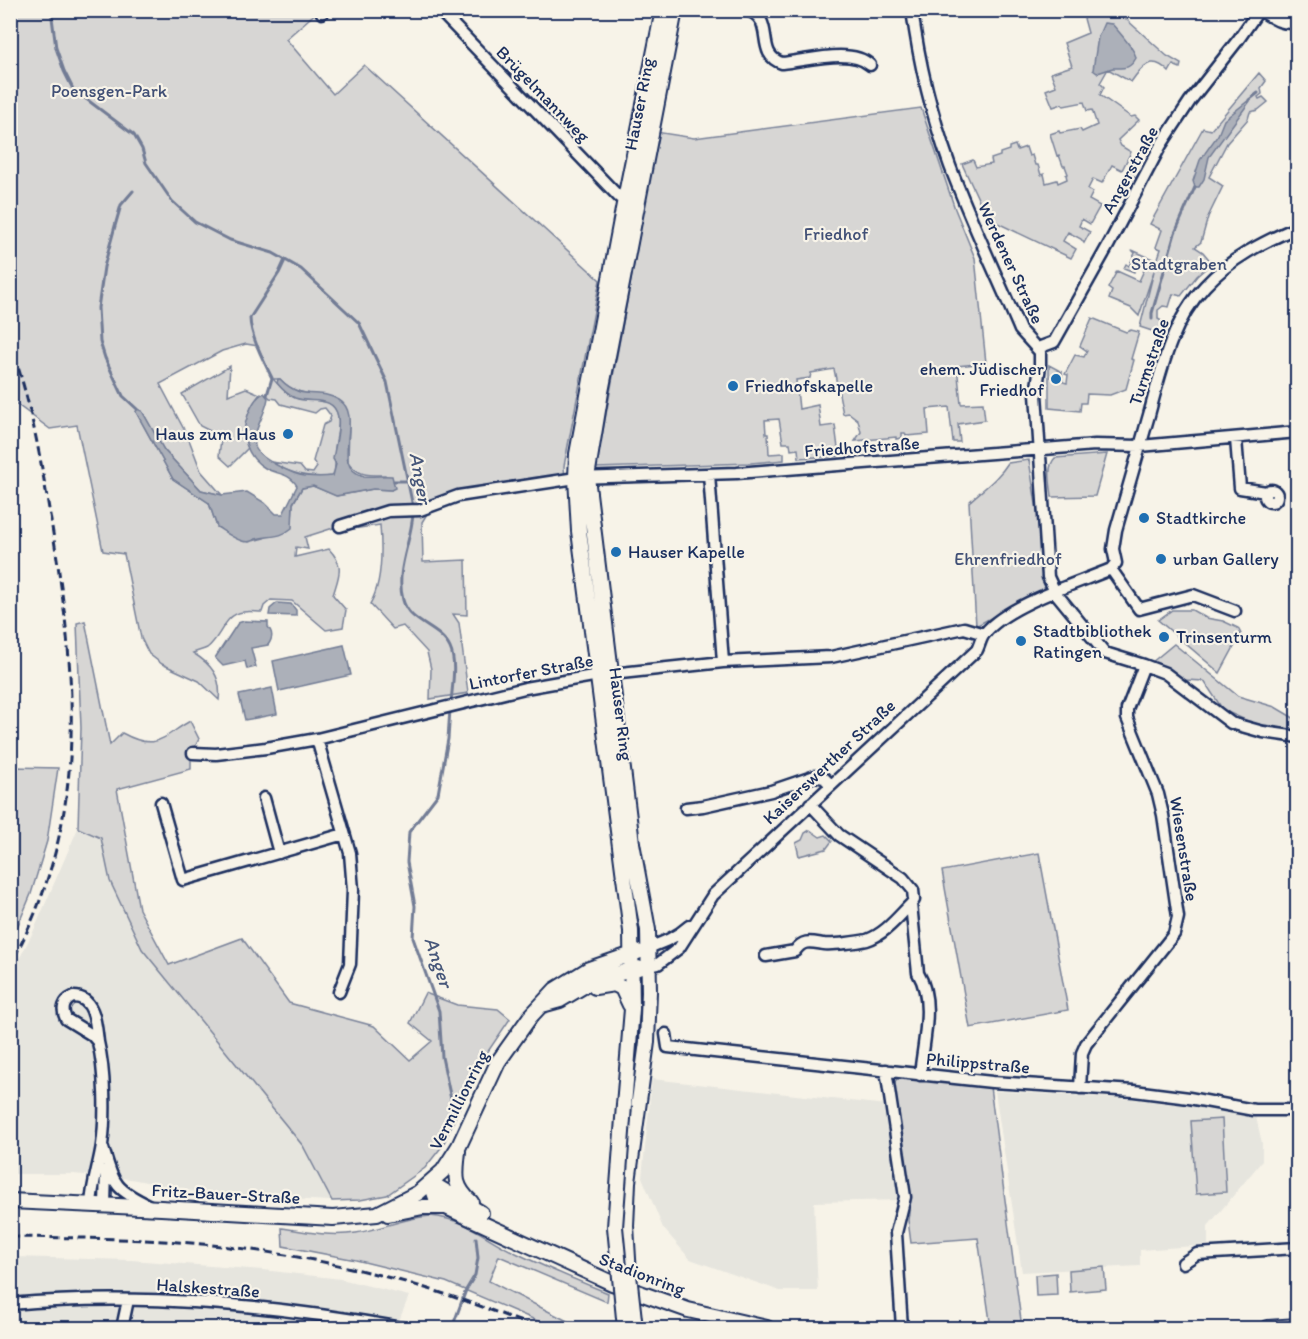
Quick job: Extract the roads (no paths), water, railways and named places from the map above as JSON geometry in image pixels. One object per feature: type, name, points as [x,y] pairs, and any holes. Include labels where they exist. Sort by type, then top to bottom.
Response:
[{"type":"main road","name":"Hauser Ring","points":[[632,202],[663,10]]},
{"type":"main road","name":"Hauser Ring","points":[[648,948],[642,889],[632,843],[579,531],[581,477],[578,454],[675,10]]},
{"type":"main road","name":"Hauser Ring","points":[[604,674],[630,921],[631,954]]},
{"type":"main road","name":"Vermillionring","points":[[431,1183],[443,1171],[459,1146],[498,1062],[530,1017],[555,990],[574,976],[648,948]]},
{"type":"main road","points":[[636,1329],[626,1226],[628,1182],[646,1042],[648,948]]},
{"type":"main road","points":[[625,1329],[615,1227],[632,1009],[631,954]]},
{"type":"main road","name":"Vermillionring","points":[[542,1005],[560,1000],[592,981],[649,966]]},
{"type":"main road","name":"Vermillionring","points":[[576,991],[614,984],[622,988],[632,1009]]},
{"type":"main road","points":[[459,1146],[456,1174],[459,1190],[489,1217]]},
{"type":"main road","points":[[431,1183],[436,1198],[446,1207]]},
{"type":"main road","name":"Fritz-Bauer-Straße","points":[[10,1201],[333,1218],[377,1214],[401,1203],[431,1183]]},
{"type":"main road","name":"Stadionring","points":[[431,1183],[466,1206],[489,1217],[511,1236]]},
{"type":"main road","points":[[377,1214],[393,1214],[423,1207],[446,1207]]},
{"type":"main road","name":"Stadionring","points":[[446,1207],[592,1275],[665,1303],[767,1329]]},
{"type":"main road","points":[[1268,1329],[1298,1326]]},
{"type":"street","name":"Brügelmannweg","points":[[439,10],[620,197],[632,202]]},
{"type":"street","points":[[745,10],[761,19],[768,52],[774,60],[782,63],[849,55],[865,60],[870,65]]},
{"type":"street","points":[[1259,10],[1288,24],[1298,20]]},
{"type":"street","name":"Angerstraße","points":[[1038,348],[1054,342],[1153,159],[1184,110],[1259,10]]},
{"type":"street","name":"Werdener Straße","points":[[915,15],[917,45],[949,163],[1020,330],[1038,348],[1041,361],[1036,394],[1048,577],[1055,592]]},
{"type":"street","name":"Turmstraße","points":[[1113,566],[1116,530],[1140,446],[1172,339],[1191,304],[1203,287],[1238,256],[1298,227]]},
{"type":"street","name":"Friedhofstraße","points":[[340,526],[388,511],[420,510],[458,496],[581,477],[709,474],[1095,445],[1140,446],[1298,432]]},
{"type":"street","points":[[1236,439],[1240,488],[1266,492]]},
{"type":"street","points":[[709,474],[723,662]]},
{"type":"street","points":[[1235,611],[1193,595],[1139,609],[1113,566],[1055,592],[1105,653],[1165,673],[1231,723],[1263,732],[1298,737]]},
{"type":"street","name":"Kaiserswerther Straße","points":[[649,966],[658,964],[679,948],[713,895],[977,650],[984,634],[1003,617],[1032,601],[1055,592]]},
{"type":"street","name":"Lintorfer Straße","points":[[193,753],[216,754],[317,739],[525,688],[604,674],[723,662],[831,657],[964,628],[984,634]]},
{"type":"street","name":"Wiesenstraße","points":[[1080,1088],[1082,1053],[1086,1044],[1174,934],[1177,926],[1178,917],[1163,814],[1158,794],[1127,718],[1144,665]]},
{"type":"street","points":[[317,739],[350,853],[353,890],[350,964],[339,992]]},
{"type":"street","points":[[686,808],[771,791],[815,776],[824,778],[831,785]]},
{"type":"street","points":[[264,798],[279,853]]},
{"type":"street","points":[[161,803],[183,880],[344,834]]},
{"type":"street","points":[[766,957],[795,951],[807,941],[824,944],[866,940],[883,932],[914,900],[913,890],[903,878],[839,835],[810,804]]},
{"type":"street","points":[[911,904],[918,973],[924,982],[928,997],[920,1075]]},
{"type":"street","name":"Kaiserswerther Straße","points":[[648,948],[680,934],[698,917]]},
{"type":"street","name":"Philippstraße","points":[[666,1034],[668,1047],[920,1075],[1189,1098],[1254,1110],[1298,1110]]},
{"type":"street","points":[[91,1205],[92,1186],[102,1145],[103,1070],[98,1042]]},
{"type":"street","points":[[886,1070],[905,1197],[896,1233],[902,1329]]},
{"type":"street","points":[[102,1145],[110,1176],[119,1188],[153,1207]]},
{"type":"street","points":[[105,1205],[106,1162]]},
{"type":"street","points":[[1183,1263],[1197,1254],[1298,1248]]},
{"type":"street","points":[[122,1329],[128,1300]]},
{"type":"street","name":"Halskestraße","points":[[10,1304],[128,1300],[207,1302],[312,1313],[402,1329]]},
{"type":"waterway","name":"Anger","points":[[51,10],[56,48],[73,89],[134,135],[142,149],[146,163],[172,201],[195,222],[230,240],[273,253],[301,269],[359,323],[387,382],[413,507]]},
{"type":"waterway","name":"Stadtgraben","points":[[1249,100],[1258,93]]},
{"type":"waterway","points":[[1152,319],[1175,233],[1195,187]]},
{"type":"waterway","points":[[133,191],[121,205],[104,267],[98,308],[100,342],[105,358],[123,396],[137,409]]},
{"type":"waterway","points":[[267,395],[272,378],[255,340],[250,318],[285,260]]},
{"type":"waterway","points":[[394,481],[408,481]]},
{"type":"waterway","name":"Anger","points":[[413,514],[402,567],[403,600],[411,615],[439,635],[450,648],[454,668],[451,703]]},
{"type":"waterway","name":"Anger","points":[[450,709],[448,739],[438,794],[409,832],[407,862],[415,906],[413,938],[439,1011],[442,1057],[452,1104]]},
{"type":"waterway","name":"Anger","points":[[452,1328],[466,1290],[475,1275],[478,1258],[476,1238]]},
{"type":"railway","points":[[10,343],[30,409],[43,476],[60,579],[71,692],[71,747],[65,802],[54,856],[36,910],[10,965]]},
{"type":"railway","points":[[10,1237],[175,1242],[269,1252],[386,1277],[462,1300],[536,1328]]},
{"type":"place","name":"ehem. Jüdischer Friedhof","points":[[1056,379]]},
{"type":"place","name":"Friedhofskapelle","points":[[733,386]]},
{"type":"place","name":"Haus zum Haus","points":[[288,434]]},
{"type":"place","name":"Stadtkirche","points":[[1144,518]]},
{"type":"place","name":"Hauser Kapelle","points":[[616,552]]},
{"type":"place","name":"urban Gallery","points":[[1161,559]]},
{"type":"place","name":"Trinsenturm","points":[[1164,637]]},
{"type":"place","name":"Stadtbibliothek Ratingen","points":[[1021,641]]},
{"type":"park label","name":"Poensgen-Park","points":[[109,91]]},
{"type":"park label","name":"Friedhof","points":[[836,234]]},
{"type":"park label","name":"Ehrenfriedhof","points":[[1008,559]]}]
